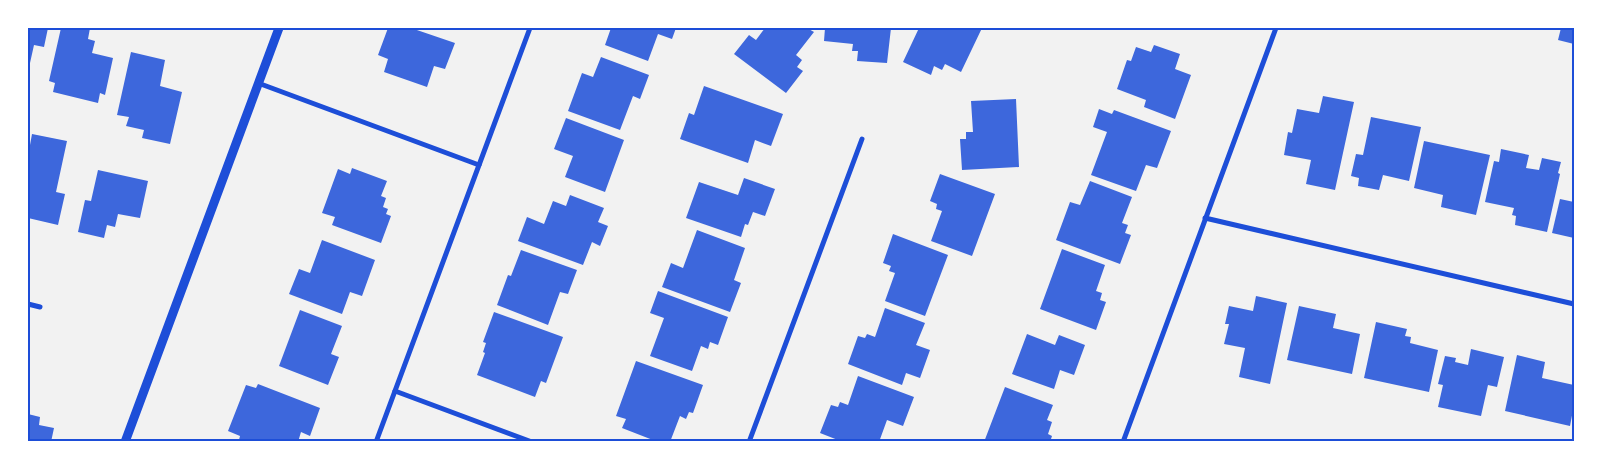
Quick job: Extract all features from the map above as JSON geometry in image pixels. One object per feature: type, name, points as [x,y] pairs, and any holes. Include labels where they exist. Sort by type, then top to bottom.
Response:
[{"type":"street","points":[[125,442],[279,28]]},
{"type":"street","points":[[376,442],[530,28]]},
{"type":"street","points":[[1123,442],[1276,28]]},
{"type":"street","points":[[258,83],[479,164]]},
{"type":"street","points":[[750,442],[862,139]]},
{"type":"street","points":[[1205,218],[1574,304]]},
{"type":"street","points":[[28,304],[40,307]]},
{"type":"street","points":[[395,390],[532,442]]},
{"type":"building","points":[[28,28],[48,28],[44,47],[34,45],[28,72]]},
{"type":"building","points":[[61,28],[90,28],[88,39],[95,41],[92,53],[113,58],[105,95],[100,93],[98,103],[53,92],[55,83],[49,81]]},
{"type":"building","points":[[388,28],[411,28],[455,43],[445,69],[434,66],[427,87],[384,72],[388,59],[378,55]]},
{"type":"building","points":[[611,28],[676,28],[672,39],[658,34],[648,61],[605,45]]},
{"type":"building","points":[[765,28],[807,28],[814,32],[796,55],[802,60],[797,67],[803,71],[786,93],[734,54],[749,35],[756,40]]},
{"type":"building","points":[[825,28],[891,28],[887,63],[857,61],[858,51],[852,51],[853,44],[824,41]]},
{"type":"building","points":[[919,28],[982,28],[961,72],[945,64],[942,70],[934,66],[931,75],[903,62]]},
{"type":"building","points":[[1561,28],[1574,28],[1574,44],[1558,40]]},
{"type":"building","points":[[1154,45],[1180,54],[1175,69],[1191,75],[1175,119],[1144,107],[1146,100],[1117,89],[1127,60],[1131,61],[1136,47],[1151,52]]},
{"type":"building","points":[[131,52],[165,60],[160,86],[182,92],[170,144],[142,138],[144,130],[126,126],[129,117],[117,115]]},
{"type":"building","points":[[601,57],[649,75],[640,99],[633,96],[620,130],[568,111],[582,73],[593,77]]},
{"type":"building","points":[[704,86],[783,114],[771,146],[755,140],[748,163],[680,139],[689,113],[694,115]]},
{"type":"building","points":[[1323,96],[1354,102],[1335,190],[1306,184],[1311,160],[1284,155],[1288,132],[1292,133],[1297,109],[1319,113]]},
{"type":"building","points":[[1016,99],[1019,167],[962,170],[960,139],[966,139],[966,132],[973,132],[971,101]]},
{"type":"building","points":[[1099,109],[1112,114],[1114,110],[1171,131],[1157,168],[1146,165],[1136,191],[1091,175],[1107,132],[1093,127]]},
{"type":"building","points":[[1371,117],[1421,127],[1409,181],[1383,175],[1379,190],[1358,186],[1359,178],[1351,176],[1356,154],[1363,155]]},
{"type":"building","points":[[566,118],[624,140],[605,192],[565,177],[573,156],[554,149]]},
{"type":"building","points":[[32,134],[67,141],[56,192],[65,194],[58,225],[28,218],[30,190],[28,190],[28,156]]},
{"type":"building","points":[[1424,141],[1490,155],[1476,215],[1441,207],[1443,195],[1414,188]]},
{"type":"building","points":[[1501,149],[1529,155],[1526,168],[1539,170],[1542,158],[1561,162],[1547,232],[1515,225],[1516,216],[1512,215],[1514,208],[1485,202],[1494,161],[1499,162]]},
{"type":"building","points":[[352,168],[387,181],[381,196],[386,198],[383,207],[388,209],[386,214],[391,216],[381,243],[332,225],[335,217],[322,213],[338,169],[350,174]]},
{"type":"building","points":[[98,170],[148,181],[140,218],[118,214],[115,227],[107,225],[104,238],[78,232],[85,200],[91,201]]},
{"type":"building","points":[[940,174],[995,194],[972,256],[931,241],[942,211],[936,209],[937,204],[930,201]]},
{"type":"building","points":[[744,178],[775,189],[765,216],[753,212],[748,225],[745,224],[741,237],[686,218],[699,182],[738,195]]},
{"type":"building","points":[[1090,181],[1132,197],[1122,223],[1128,225],[1125,233],[1131,235],[1120,264],[1056,240],[1070,202],[1080,205]]},
{"type":"building","points":[[570,195],[604,208],[598,222],[608,226],[600,246],[592,242],[583,265],[518,241],[527,217],[544,224],[553,201],[566,206]]},
{"type":"building","points":[[1560,199],[1574,202],[1574,238],[1552,233]]},
{"type":"building","points":[[697,230],[745,248],[734,280],[741,283],[730,312],[662,287],[671,263],[683,268]]},
{"type":"building","points":[[893,234],[948,255],[925,316],[885,301],[895,273],[889,271],[891,266],[883,263]]},
{"type":"building","points":[[322,240],[375,260],[362,296],[350,292],[342,314],[289,294],[299,269],[310,273]]},
{"type":"building","points":[[1062,249],[1105,265],[1096,291],[1102,293],[1100,300],[1106,302],[1096,330],[1040,309]]},
{"type":"building","points":[[521,250],[577,270],[568,294],[560,292],[548,325],[497,305],[508,275],[511,276]]},
{"type":"building","points":[[658,291],[728,317],[718,345],[710,342],[708,349],[701,346],[692,371],[650,356],[664,318],[650,313]]},
{"type":"building","points":[[1256,296],[1287,303],[1270,384],[1239,377],[1245,348],[1224,344],[1229,324],[1225,324],[1229,306],[1253,311]]},
{"type":"building","points":[[1299,306],[1336,314],[1333,328],[1360,334],[1352,374],[1287,360]]},
{"type":"building","points":[[885,308],[925,323],[916,345],[930,350],[920,378],[906,373],[902,385],[848,364],[858,336],[865,338],[867,334],[875,337]]},
{"type":"building","points":[[300,310],[342,326],[331,354],[339,357],[328,385],[279,366]]},
{"type":"building","points":[[494,312],[563,337],[546,383],[541,381],[535,397],[477,375],[485,353],[483,352],[486,343],[483,342]]},
{"type":"building","points":[[1376,322],[1407,329],[1405,336],[1411,337],[1410,343],[1438,350],[1429,392],[1364,378]]},
{"type":"building","points":[[1027,334],[1055,345],[1059,335],[1085,345],[1074,375],[1060,370],[1054,389],[1012,374]]},
{"type":"building","points":[[1471,349],[1504,357],[1497,387],[1488,385],[1481,416],[1438,407],[1443,385],[1438,384],[1445,356],[1456,358],[1455,362],[1468,365]]},
{"type":"building","points":[[1517,355],[1545,362],[1542,378],[1574,385],[1574,405],[1570,426],[1505,411]]},
{"type":"building","points":[[636,361],[703,385],[693,413],[689,412],[686,419],[680,416],[670,442],[658,442],[622,428],[626,419],[616,416]]},
{"type":"building","points":[[858,376],[914,397],[903,426],[887,420],[879,442],[843,442],[820,433],[831,405],[838,407],[840,402],[848,405]]},
{"type":"building","points":[[258,384],[320,408],[310,436],[301,432],[298,442],[242,442],[239,440],[240,436],[228,431],[246,385],[256,388]]},
{"type":"building","points":[[1005,387],[1053,405],[1047,420],[1052,422],[1048,434],[1052,436],[1050,442],[984,442]]},
{"type":"building","points":[[28,414],[40,417],[39,425],[54,428],[51,442],[28,442]]}]
